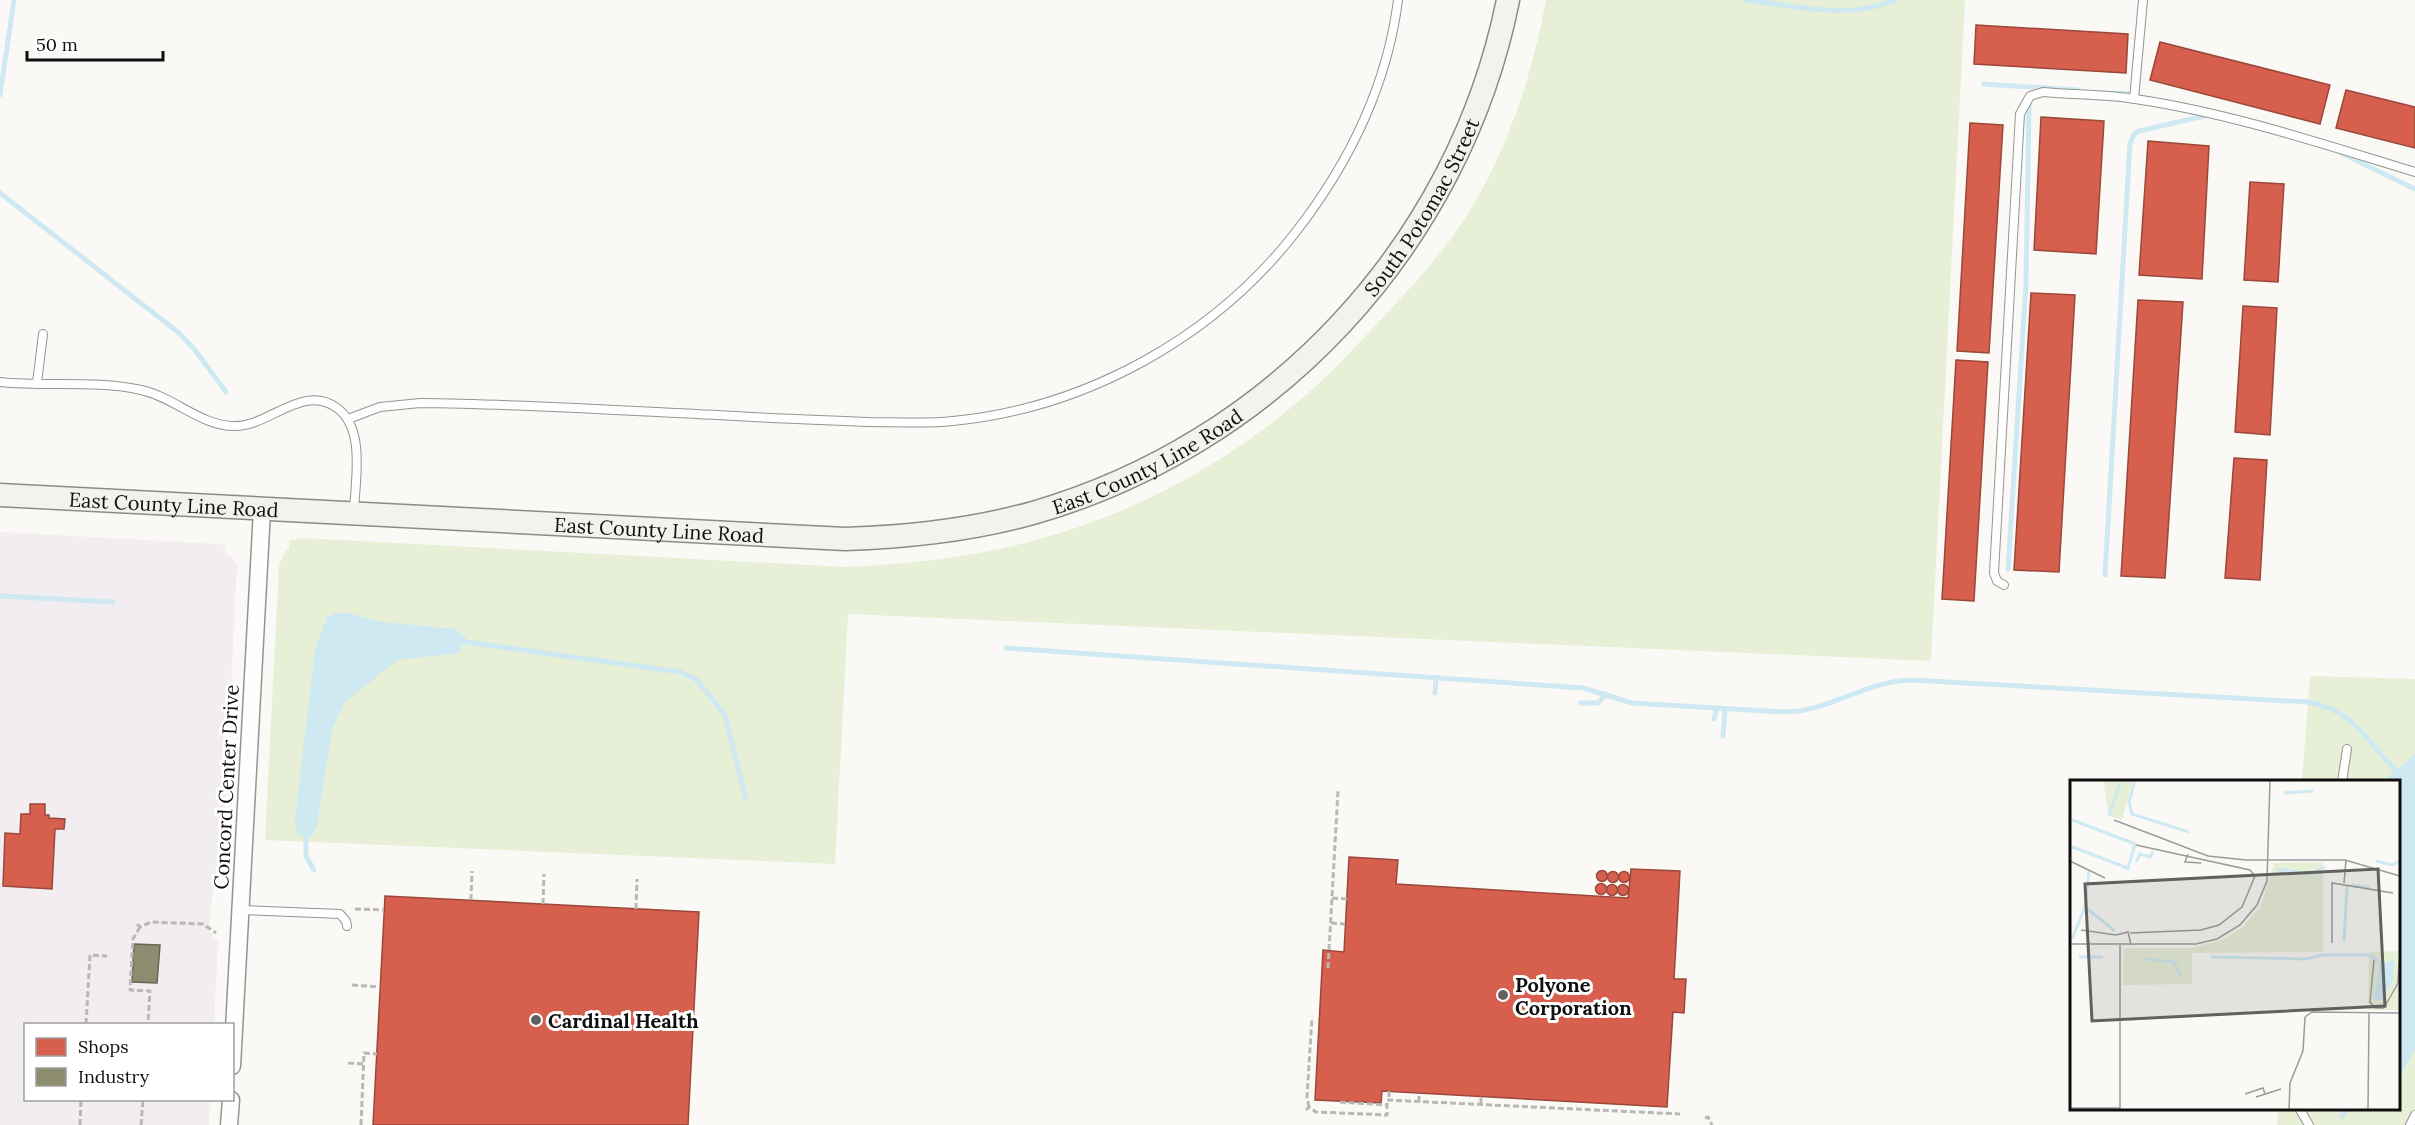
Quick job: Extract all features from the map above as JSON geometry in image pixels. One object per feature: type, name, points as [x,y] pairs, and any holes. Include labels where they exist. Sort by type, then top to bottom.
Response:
[{"type":"main road","name":"South Potomac Street","points":[[1280,382],[1341,325],[1383,274],[1426,211],[1460,148],[1474,115],[1497,47],[1508,0]]},
{"type":"main road","name":"East County Line Road","points":[[0,495],[845,540],[938,533],[1033,513],[1125,480],[1209,434],[1280,382]]},
{"type":"street","name":"Concord Center Drive","points":[[234,1027],[261,510]]},
{"type":"street","points":[[230,1125],[231,1101]]},
{"type":"lane","points":[[348,419],[380,407],[420,403],[936,423],[1014,411],[1083,390],[1129,369],[1192,331],[1228,303],[1278,255],[1331,182],[1359,132],[1382,70],[1398,0]]},
{"type":"lane","points":[[2134,99],[2143,0]]},
{"type":"lane","points":[[2004,585],[1997,581],[1994,573],[2020,114],[2030,96],[2036,93],[2134,99],[2265,127],[2415,172]]},
{"type":"lane","points":[[37,384],[43,334]]},
{"type":"lane","points":[[0,382],[140,390],[163,397],[211,421],[232,426],[254,423],[286,407],[308,402],[324,403],[335,407],[348,419],[354,432],[356,444],[353,514]]},
{"type":"lane","points":[[2342,780],[2347,749]]},
{"type":"lane","points":[[240,910],[340,914],[346,921],[346,926]]},
{"type":"lane","points":[[2300,1110],[2309,1125]]},
{"type":"lane","points":[[2410,1125],[2415,1116]]},
{"type":"path","points":[[1328,968],[1338,791]]},
{"type":"path","points":[[471,900],[472,872]]},
{"type":"path","points":[[543,904],[544,874]]},
{"type":"path","points":[[636,909],[637,879]]},
{"type":"path","points":[[1332,898],[1347,899]]},
{"type":"path","points":[[355,909],[384,910]]},
{"type":"path","points":[[148,1023],[150,991],[130,990],[133,939],[139,925],[152,922],[203,924],[216,933]]},
{"type":"path","points":[[1331,922],[1345,924]]},
{"type":"path","points":[[86,1023],[90,955],[107,956]]},
{"type":"path","points":[[142,990],[143,982]]},
{"type":"path","points":[[352,986],[380,987]]},
{"type":"path","points":[[1312,1017],[1308,1108],[1316,1112],[1387,1115],[1389,1091]]},
{"type":"path","points":[[361,1125],[364,1053],[377,1054]]},
{"type":"path","points":[[348,1063],[364,1064]]},
{"type":"path","points":[[1419,1093],[1419,1102]]},
{"type":"path","points":[[1481,1096],[1481,1104]]},
{"type":"path","points":[[1389,1100],[1680,1114]]},
{"type":"path","points":[[80,1125],[81,1101]]},
{"type":"path","points":[[141,1125],[143,1101]]},
{"type":"path","points":[[1563,1101],[1563,1108]]},
{"type":"path","points":[[1339,1113],[1340,1102],[1387,1105]]},
{"type":"path","points":[[1705,1118],[1708,1117],[1712,1125]]},
{"type":"shaded area","points":[[0,532],[224,545],[226,554],[231,556],[237,565],[223,848],[221,872],[213,887],[209,931],[218,942],[214,1023],[24,1023],[24,1101],[210,1101],[209,1125],[0,1125]]},
{"type":"green space","points":[[1546,0],[1965,0],[1931,661],[848,614],[835,864],[265,840],[279,566],[284,553],[289,548],[289,541],[302,538],[845,567],[944,558],[1008,547],[1071,529],[1130,507],[1207,467],[1278,418],[1345,358],[1439,254],[1481,191],[1506,139],[1534,56]]},
{"type":"green space","points":[[2310,676],[2415,679],[2415,1125],[2277,1125],[2278,1110],[2400,1110],[2400,780],[2302,780]]},
{"type":"water","points":[[336,613],[348,613],[382,622],[455,629],[466,637],[459,653],[397,660],[344,703],[332,730],[317,826],[312,836],[298,835],[295,820],[315,649],[327,617]]},
{"type":"water","points":[[2415,754],[2415,1050],[2400,1075],[2400,780],[2384,780]]},
{"type":"building: Shops","points":[[1976,25],[2128,34],[2126,73],[1974,64]]},
{"type":"building: Shops","points":[[2160,42],[2330,85],[2320,124],[2150,80]]},
{"type":"building: Shops","points":[[2346,90],[2415,107],[2415,148],[2336,128]]},
{"type":"building: Shops","points":[[2041,117],[2104,121],[2096,254],[2034,250]]},
{"type":"building: Shops","points":[[1970,123],[2003,125],[1989,353],[1957,351]]},
{"type":"building: Shops","points":[[2148,141],[2209,146],[2202,279],[2139,275]]},
{"type":"building: Shops","points":[[2250,182],[2284,184],[2278,282],[2244,280]]},
{"type":"building: Shops","points":[[2031,293],[2075,295],[2059,572],[2014,570]]},
{"type":"building: Shops","points":[[2138,300],[2183,302],[2165,578],[2121,576]]},
{"type":"building: Shops","points":[[2243,306],[2277,308],[2270,435],[2235,432]]},
{"type":"building: Shops","points":[[1956,360],[1988,362],[1974,601],[1942,599]]},
{"type":"building: Shops","points":[[2234,458],[2267,460],[2260,580],[2225,578]]},
{"type":"building: Shops","points":[[30,804],[45,804],[45,815],[49,815],[49,818],[65,819],[64,829],[55,829],[52,889],[3,886],[5,833],[20,834],[21,814],[30,814]]},
{"type":"building: Shops","name":"Polyone Corporation","points":[[1349,857],[1398,860],[1396,884],[1628,898],[1631,869],[1680,871],[1674,979],[1686,979],[1684,1013],[1673,1012],[1667,1107],[1382,1091],[1381,1103],[1315,1100],[1323,950],[1344,952]]},
{"type":"building: Shops","points":[[1602,871],[1606,872],[1606,880],[1602,881],[1598,880],[1597,876],[1598,872]]},
{"type":"building: Shops","points":[[1613,872],[1617,873],[1617,881],[1613,882],[1609,881],[1608,877],[1609,873]]},
{"type":"building: Shops","points":[[1624,872],[1628,873],[1628,881],[1624,882],[1620,881],[1619,877],[1620,873]]},
{"type":"building: Shops","points":[[1601,884],[1605,885],[1605,893],[1601,894],[1597,893],[1596,889],[1597,885]]},
{"type":"building: Shops","points":[[1612,885],[1616,886],[1616,894],[1612,895],[1608,894],[1607,890],[1608,886]]},
{"type":"building: Shops","points":[[1623,885],[1627,886],[1627,894],[1623,895],[1619,894],[1618,890],[1619,886]]},
{"type":"building: Shops","name":"Cardinal Health","points":[[385,896],[699,912],[688,1125],[373,1125]]},
{"type":"building: Industry","points":[[134,944],[160,945],[157,983],[132,982]]},
{"type":"waterway","points":[[0,95],[14,0]]},
{"type":"waterway","points":[[1747,0],[1822,10],[1859,9],[1895,0]]},
{"type":"waterway","points":[[1984,84],[2078,90]]},
{"type":"waterway","points":[[2008,569],[2026,283],[2029,106],[2030,96],[2038,88]]},
{"type":"waterway","points":[[2114,93],[2134,94]]},
{"type":"waterway","points":[[2105,575],[2130,143],[2135,133],[2139,131],[2209,115]]},
{"type":"waterway","points":[[2341,153],[2415,189]]},
{"type":"waterway","points":[[0,193],[179,333],[195,350],[226,392]]},
{"type":"waterway","points":[[0,596],[113,602]]},
{"type":"waterway","points":[[459,641],[680,672],[697,680],[725,715],[746,799]]},
{"type":"waterway","points":[[1006,648],[1583,688],[1632,703],[1784,712],[1816,707],[1878,685],[1911,680],[2308,702],[2325,706],[2350,721],[2401,775]]},
{"type":"waterway","points":[[1435,693],[1436,677]]},
{"type":"waterway","points":[[1581,703],[1598,703],[1606,694]]},
{"type":"waterway","points":[[1714,719],[1717,708]]},
{"type":"waterway","points":[[1723,736],[1725,709]]},
{"type":"waterway","points":[[306,829],[306,856],[314,870]]},
{"type":"waterway","points":[[2342,1116],[2346,1110]]},
{"type":"place","name":"Polyone Corporation","points":[[1503,995]]},
{"type":"place","name":"Cardinal Health","points":[[536,1020]]}]
